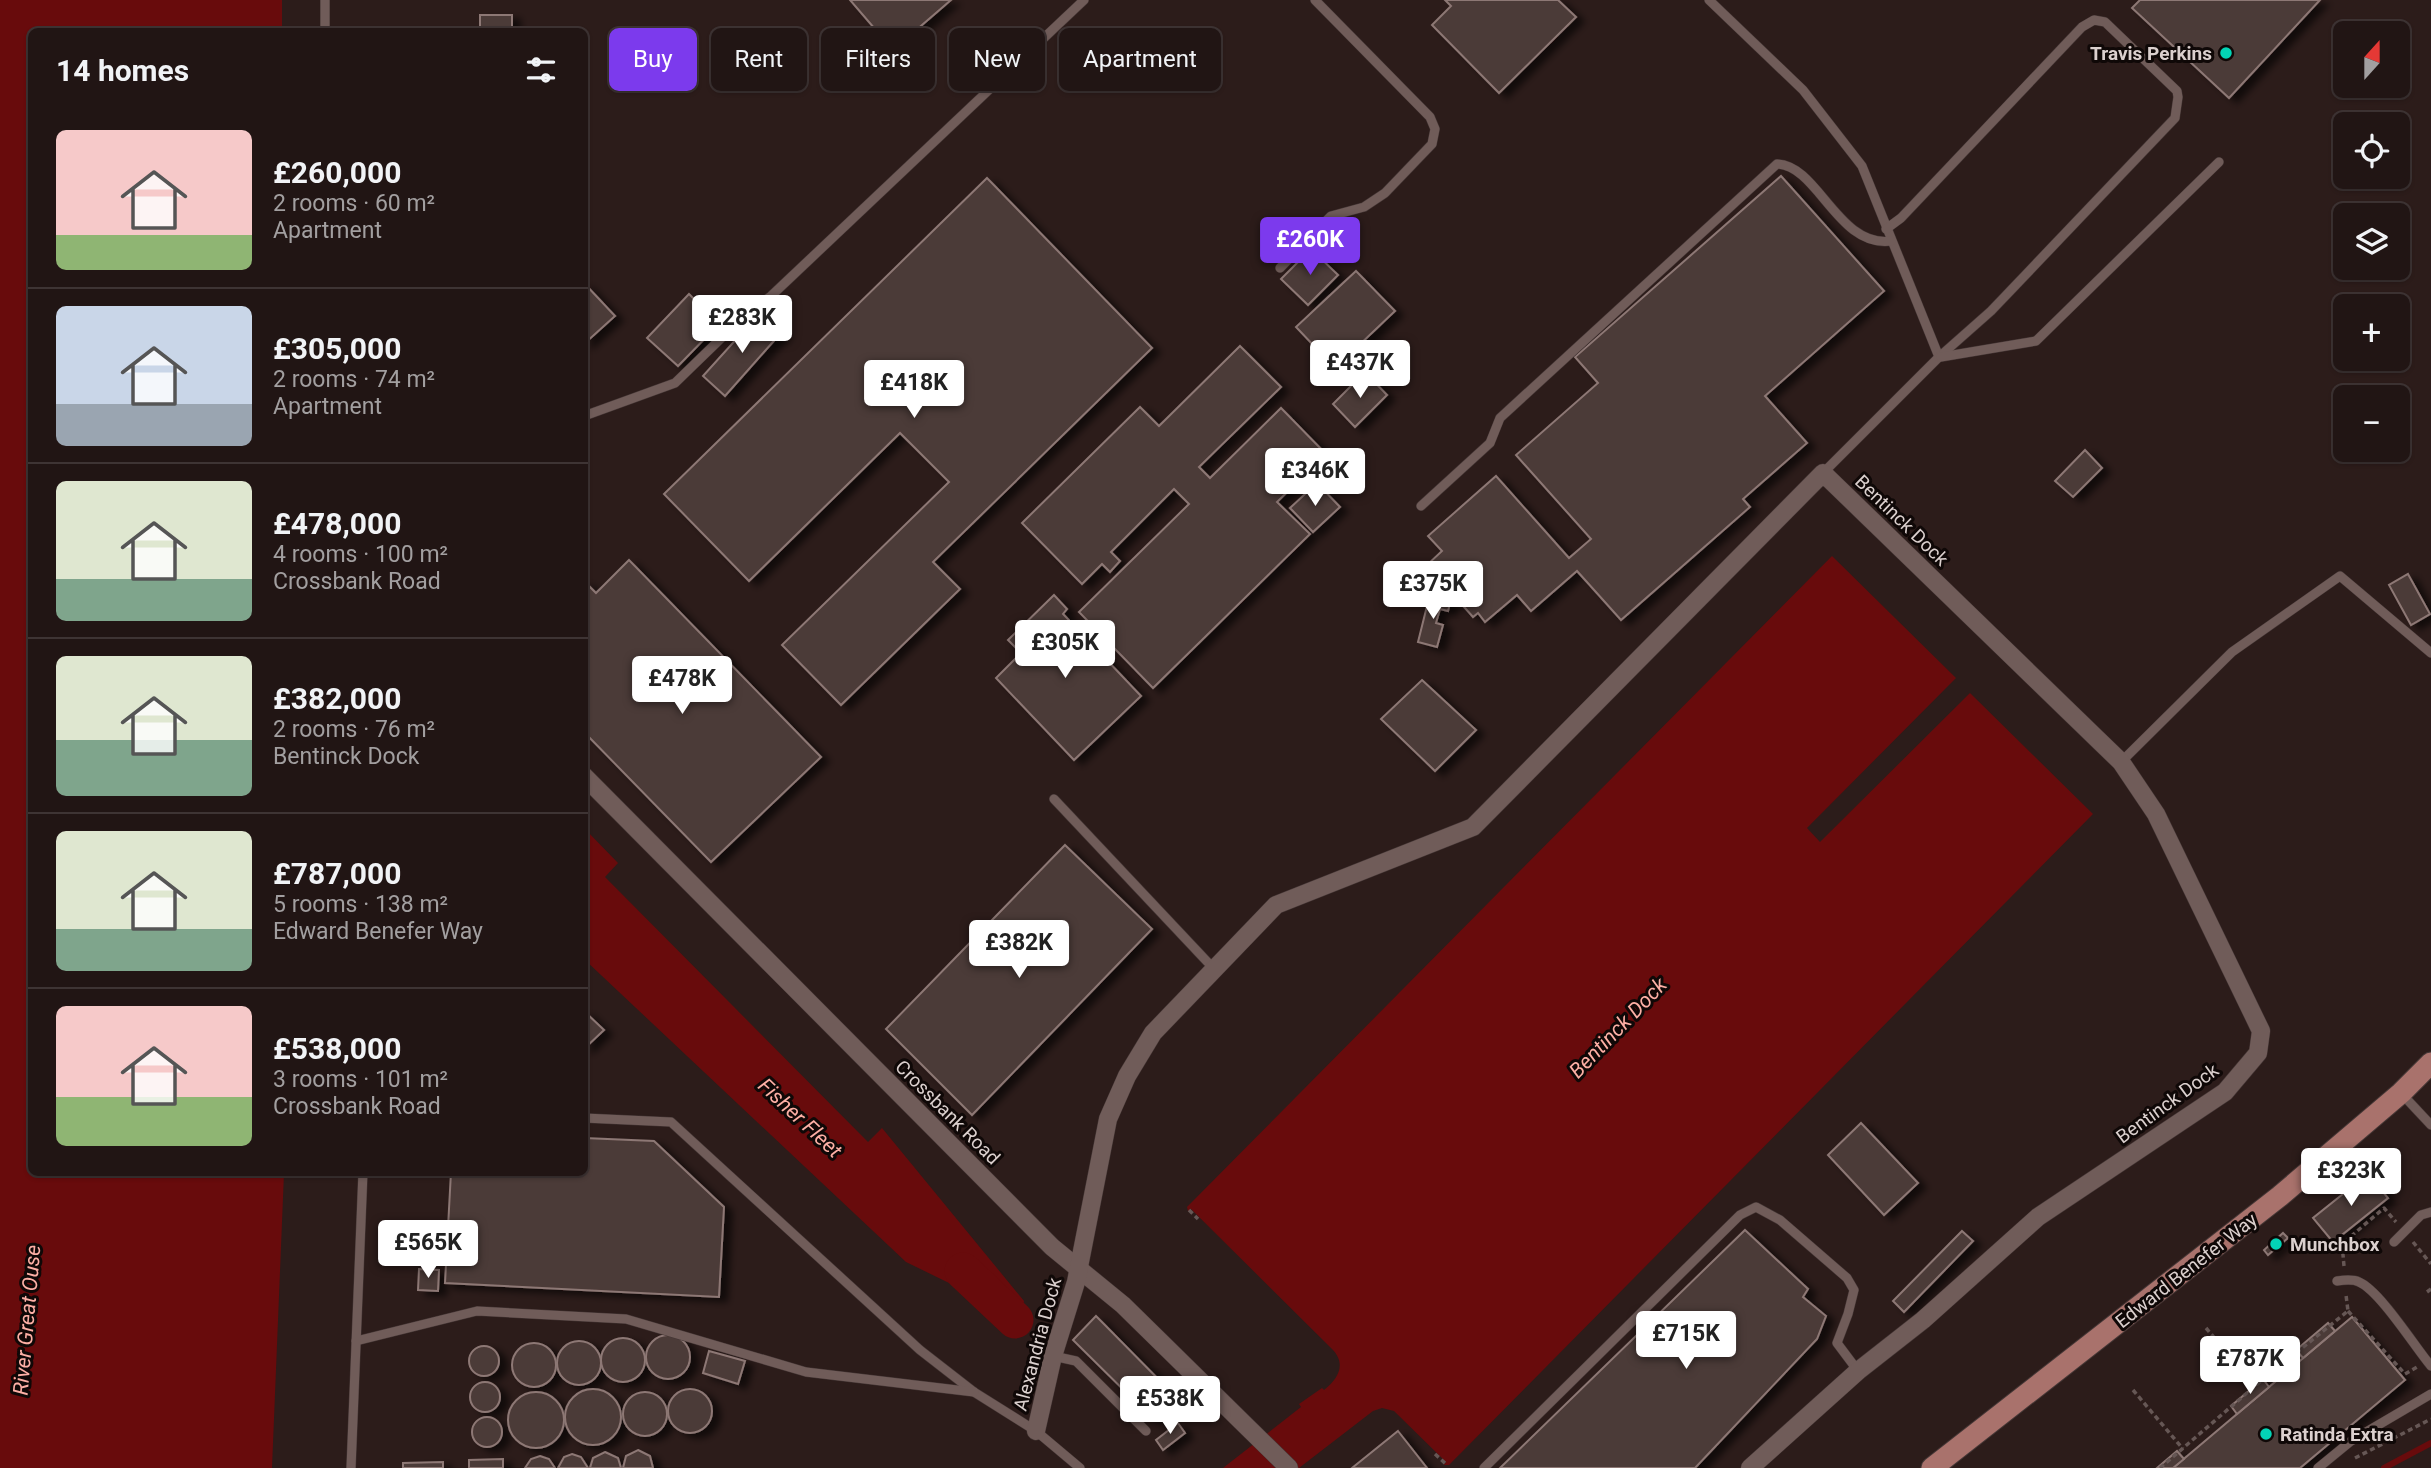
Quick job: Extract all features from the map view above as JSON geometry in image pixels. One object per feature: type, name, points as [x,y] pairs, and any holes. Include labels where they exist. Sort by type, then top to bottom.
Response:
[{"type":"main road","name":"Edward Benefer Way","points":[[1933,1468],[2280,1196],[2401,1093],[2431,1062]]},
{"type":"street","name":"Bentinck Dock","points":[[1750,1468],[1858,1371],[1923,1320],[2038,1217],[2225,1092],[2258,1053],[2261,1031],[2156,814],[2120,762],[1823,473]]},
{"type":"street","points":[[1079,1268],[1108,1119],[1127,1076],[1153,1033],[1276,905],[1473,827],[1823,473]]},
{"type":"street","name":"Crossbank Road","points":[[588,780],[1052,1247],[1123,1305],[1289,1468]]},
{"type":"street","name":"Alexandria Dock","points":[[1036,1431],[1053,1356],[1079,1268]]},
{"type":"lane","points":[[325,0],[325,28]]},
{"type":"lane","points":[[588,415],[675,383],[741,319],[771,296],[1084,0]]},
{"type":"lane","points":[[1280,268],[1331,216],[1364,207],[1385,193],[1432,144],[1435,129],[1430,117],[1315,0]]},
{"type":"lane","points":[[1709,0],[1803,90],[1862,166],[1939,357]]},
{"type":"lane","points":[[1823,473],[1939,357],[1991,311],[2175,118],[2177,91],[2105,22],[2094,20],[2082,27],[1901,218],[1886,229]]},
{"type":"lane","points":[[1939,357],[2036,341],[2219,162]]},
{"type":"lane","points":[[1421,506],[1490,443],[1500,418],[1777,164],[1785,164],[1797,172],[1854,232],[1868,240],[1891,241]]},
{"type":"lane","points":[[2120,762],[2232,652],[2340,576],[2431,653]]},
{"type":"lane","points":[[1054,799],[1215,970]]},
{"type":"lane","points":[[2401,1093],[2431,1125]]},
{"type":"lane","points":[[588,1118],[671,1122],[920,1350],[974,1392],[1036,1431],[1080,1468]]},
{"type":"lane","points":[[351,1468],[363,1176]]},
{"type":"lane","points":[[1484,1468],[1740,1214],[1756,1207],[1780,1220],[1847,1278],[1854,1290],[1837,1343],[1858,1371]]},
{"type":"lane","points":[[2395,1242],[2421,1215],[2431,1212]]},
{"type":"lane","points":[[2341,1280],[2358,1281],[2367,1287],[2397,1320],[2428,1364]]},
{"type":"lane","points":[[356,1341],[477,1311],[626,1319],[806,1371],[974,1392]]},
{"type":"lane","points":[[1053,1356],[1076,1361],[1146,1432]]},
{"type":"lane","points":[[2318,1468],[2351,1441],[2431,1394]]},
{"type":"path","points":[[2428,1364],[2405,1374],[2348,1311],[2341,1280],[2342,1244],[2384,1208],[2431,1264]]},
{"type":"path","points":[[1189,1210],[1198,1219]]},
{"type":"path","points":[[2160,1468],[2348,1311]]},
{"type":"path","points":[[2206,1328],[2255,1386]]},
{"type":"path","points":[[2133,1390],[2183,1449]]},
{"type":"path","points":[[2349,1463],[2431,1419]]},
{"type":"path","points":[[1435,1454],[1446,1464]]},
{"type":"water","name":"River Great Ouse","points":[[0,0],[282,0],[282,28],[28,28],[28,1176],[284,1176],[272,1468],[0,1468]]},
{"type":"water","points":[[1832,556],[1956,678],[1807,828],[1820,842],[1970,693],[2093,814],[1449,1465],[1444,1465],[1446,1462],[1394,1411],[1382,1408],[1373,1411],[1299,1468],[1223,1468],[1301,1407],[1299,1404],[1329,1386],[1337,1376],[1340,1366],[1332,1349],[1191,1209],[1188,1211],[1187,1207]]},
{"type":"water","points":[[588,832],[618,863],[605,877],[868,1142],[882,1128],[1024,1301],[1021,1314],[906,1262],[588,963]]},
{"type":"building","points":[[850,0],[951,0],[919,28],[874,28]]},
{"type":"building","points":[[1445,0],[1558,0],[1576,17],[1499,93],[1432,25],[1451,6]]},
{"type":"building","name":"Travis Perkins","points":[[2140,0],[2320,0],[2229,98],[2132,8]]},
{"type":"building","points":[[480,15],[512,15],[512,28],[480,28]]},
{"type":"building","points":[[1781,176],[1884,291],[1765,396],[1807,443],[1743,499],[1750,507],[1621,620],[1577,571],[1531,611],[1517,595],[1485,622],[1478,613],[1473,617],[1427,565],[1442,551],[1428,536],[1496,476],[1569,558],[1591,539],[1516,455],[1598,383],[1575,357]]},
{"type":"building","points":[[987,178],[1152,348],[933,562],[960,589],[841,705],[782,645],[949,482],[900,433],[749,581],[664,494]]},
{"type":"building","points":[[1311,249],[1338,275],[1308,305],[1281,279]]},
{"type":"building","points":[[1356,271],[1395,311],[1335,368],[1296,327]]},
{"type":"building","points":[[588,287],[615,316],[588,340]]},
{"type":"building","points":[[689,294],[719,324],[678,366],[647,338]]},
{"type":"building","points":[[759,314],[780,334],[725,396],[703,376]]},
{"type":"building","points":[[1240,346],[1281,387],[1199,467],[1210,478],[1281,408],[1326,454],[1277,502],[1310,534],[1153,688],[1079,612],[1189,504],[1174,489],[1111,552],[1120,561],[1110,572],[1102,564],[1082,584],[1022,523],[1140,407],[1159,426]]},
{"type":"building","points":[[1365,372],[1387,395],[1355,427],[1333,404]]},
{"type":"building","points":[[2085,450],[2102,468],[2073,497],[2055,481]]},
{"type":"building","points":[[1317,483],[1340,507],[1313,532],[1290,508]]},
{"type":"building","points":[[629,560],[821,757],[711,862],[588,736],[588,585],[596,593]]},
{"type":"building","points":[[2408,574],[2430,614],[2411,625],[2389,585]]},
{"type":"building","points":[[1430,594],[1451,600],[1448,611],[1440,609],[1436,623],[1443,625],[1437,647],[1418,642]]},
{"type":"building","points":[[1054,595],[1067,609],[1063,614],[1141,696],[1074,760],[996,678],[1021,653],[1008,640]]},
{"type":"building","points":[[1422,680],[1476,730],[1435,771],[1381,719]]},
{"type":"building","points":[[1065,845],[1152,929],[972,1115],[886,1029]]},
{"type":"building","points":[[588,1015],[604,1030],[588,1045]]},
{"type":"building","points":[[1861,1123],[1918,1183],[1884,1215],[1828,1155]]},
{"type":"building","points":[[588,1138],[654,1141],[724,1207],[719,1297],[445,1283],[451,1176],[588,1176]]},
{"type":"building","points":[[2368,1174],[2388,1198],[2333,1242],[2313,1218]]},
{"type":"building","points":[[1745,1230],[1808,1289],[1803,1297],[1826,1316],[1817,1339],[1695,1468],[1500,1468]]},
{"type":"building","points":[[1962,1231],[1973,1241],[1904,1312],[1893,1301]]},
{"type":"building","name":"Munchbox","points":[[2283,1233],[2288,1238],[2268,1255],[2264,1250]]},
{"type":"building","points":[[419,1269],[439,1270],[438,1291],[418,1290]]},
{"type":"building","points":[[1096,1316],[1175,1396],[1152,1418],[1073,1340]]},
{"type":"building","points":[[2352,1317],[2405,1380],[2300,1468],[2173,1468]]},
{"type":"building","points":[[2328,1323],[2335,1331],[2303,1358],[2296,1350]]},
{"type":"building","points":[[668,1335],[683,1342],[690,1357],[683,1372],[668,1379],[653,1372],[646,1357],[653,1342]]},
{"type":"building","points":[[623,1338],[638,1345],[645,1360],[638,1375],[623,1382],[608,1375],[601,1360],[608,1345]]},
{"type":"building","points":[[579,1341],[594,1348],[601,1363],[594,1378],[579,1385],[564,1378],[557,1363],[564,1348]]},
{"type":"building","points":[[534,1343],[549,1350],[556,1365],[549,1380],[534,1387],[519,1380],[512,1365],[519,1350]]},
{"type":"building","points":[[484,1346],[495,1350],[499,1361],[495,1372],[484,1376],[473,1372],[469,1361],[473,1350]]},
{"type":"building","points":[[709,1351],[745,1361],[738,1384],[703,1373]]},
{"type":"building","points":[[2263,1379],[2269,1387],[2237,1414],[2231,1406]]},
{"type":"building","points":[[485,1382],[496,1386],[500,1397],[496,1408],[485,1412],[474,1408],[470,1397],[474,1386]]},
{"type":"building","points":[[593,1389],[604,1391],[613,1397],[619,1406],[619,1428],[613,1437],[604,1443],[593,1445],[582,1443],[573,1437],[567,1428],[565,1417],[567,1406],[573,1397],[582,1391]]},
{"type":"building","points":[[690,1389],[705,1396],[712,1411],[705,1426],[690,1433],[675,1426],[668,1411],[675,1396]]},
{"type":"building","points":[[536,1392],[547,1394],[556,1400],[562,1409],[562,1431],[556,1440],[547,1446],[536,1448],[525,1446],[516,1440],[510,1431],[508,1420],[510,1409],[516,1400],[525,1394]]},
{"type":"building","points":[[645,1392],[660,1399],[667,1414],[660,1429],[645,1436],[630,1429],[623,1414],[630,1399]]},
{"type":"building","points":[[487,1417],[498,1421],[502,1432],[498,1443],[487,1447],[476,1443],[472,1432],[476,1421]]},
{"type":"building","points":[[1178,1423],[1185,1433],[1163,1450],[1156,1440]]},
{"type":"building","points":[[1398,1431],[1427,1468],[1352,1468]]},
{"type":"building","points":[[638,1450],[650,1456],[653,1468],[623,1468],[626,1456]]},
{"type":"building","points":[[2177,1451],[2184,1459],[2173,1468],[2157,1468]]},
{"type":"building","points":[[605,1452],[618,1458],[621,1468],[590,1468],[593,1458]]},
{"type":"building","points":[[572,1454],[581,1457],[588,1468],[558,1468],[564,1457]]},
{"type":"building","points":[[540,1456],[549,1459],[555,1468],[525,1468],[531,1459]]},
{"type":"building","points":[[503,1459],[503,1468],[469,1468],[469,1460]]},
{"type":"building","points":[[443,1462],[443,1468],[403,1468],[403,1463]]},
{"type":"waterway","name":"Fisher Fleet","points":[[963,1271],[1015,1320]]},
{"type":"waterway","points":[[2384,1468],[2431,1443]]},
{"type":"place","name":"Travis Perkins","points":[[2226,53]]},
{"type":"place","name":"Munchbox","points":[[2276,1244]]},
{"type":"place","name":"Ratinda Extra","points":[[2266,1434]]}]
